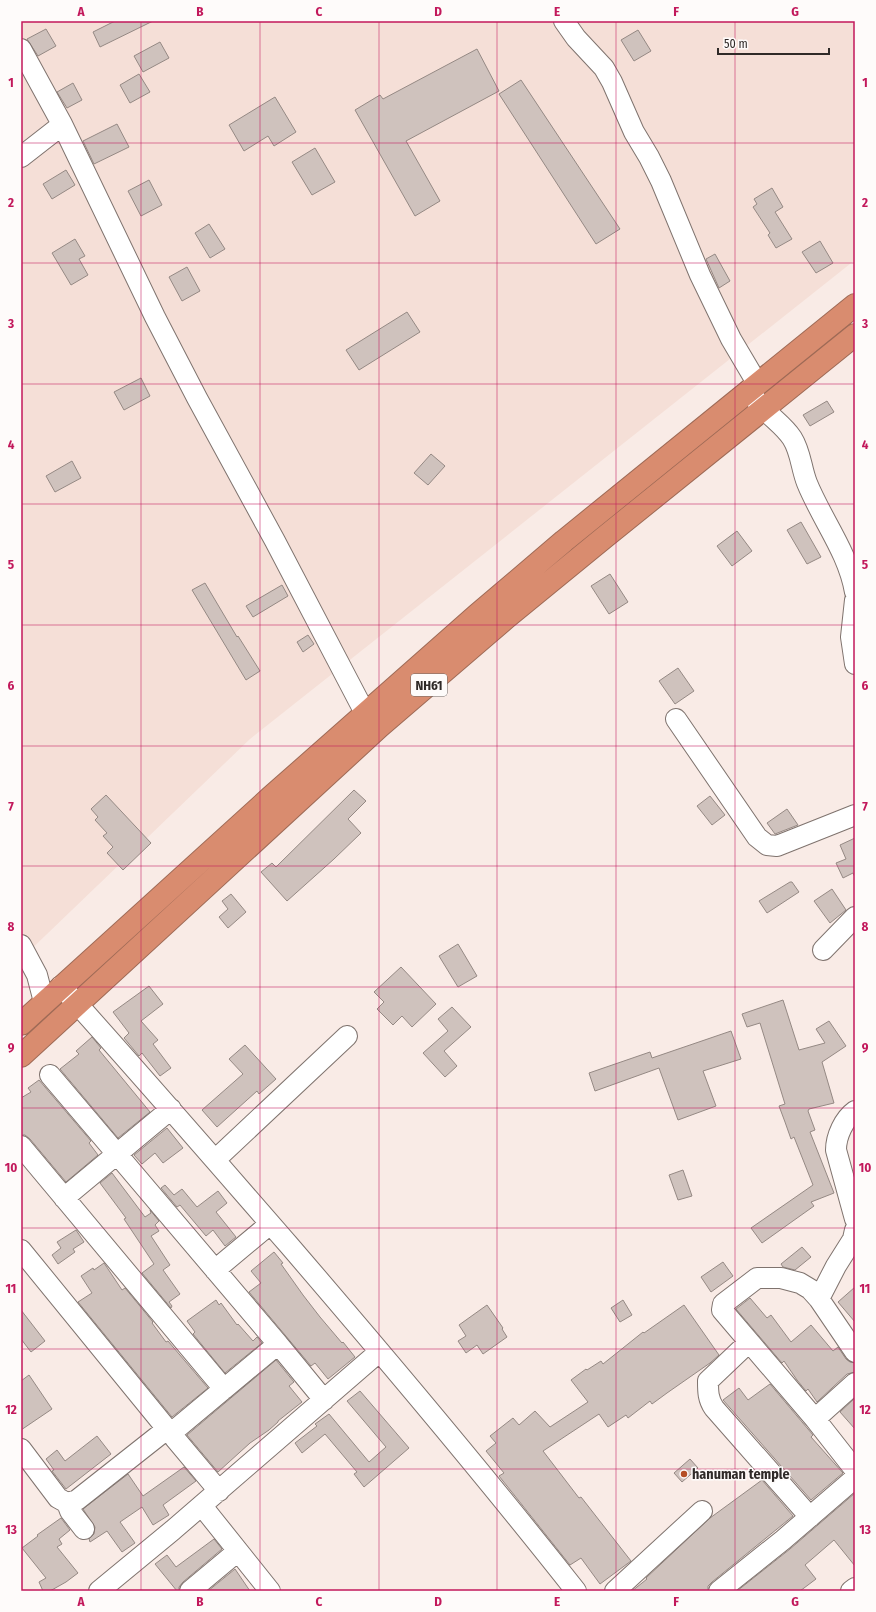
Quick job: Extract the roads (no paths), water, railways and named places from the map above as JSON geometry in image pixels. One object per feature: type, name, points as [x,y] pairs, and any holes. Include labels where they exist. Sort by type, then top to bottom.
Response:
[{"type":"highway","name":"NH61","points":[[21,1024],[61,986],[365,713],[564,541],[855,305]]},
{"type":"highway","name":"NH61","points":[[21,1056],[379,727],[508,617],[763,408],[855,335]]},
{"type":"street","points":[[564,21],[576,38],[604,68],[612,82],[634,132],[661,181],[700,275],[763,408],[787,431],[799,452],[807,482],[847,563],[853,580],[855,592]]},
{"type":"street","points":[[21,49],[62,125],[155,317],[365,713]]},
{"type":"street","points":[[21,157],[62,125]]},
{"type":"street","points":[[855,600],[851,637],[855,664]]},
{"type":"street","points":[[676,719],[757,837],[767,844],[777,846],[855,815]]},
{"type":"street","points":[[823,950],[855,917]]},
{"type":"street","points":[[21,945],[37,975],[44,1002]]},
{"type":"street","points":[[61,986],[171,1109],[379,1352],[503,1498],[576,1591]]},
{"type":"street","points":[[215,1160],[347,1036]]},
{"type":"street","points":[[50,1075],[324,1400]]},
{"type":"street","points":[[64,1198],[171,1109]]},
{"type":"street","points":[[855,1111],[850,1115],[836,1141],[836,1150],[855,1219]]},
{"type":"street","points":[[21,1146],[224,1389]]},
{"type":"street","points":[[215,1270],[270,1224]]},
{"type":"street","points":[[819,1299],[836,1266],[853,1239],[855,1230]]},
{"type":"street","points":[[21,1250],[168,1431],[219,1491]]},
{"type":"street","points":[[855,1352],[819,1299],[810,1289],[800,1282],[781,1278],[757,1278],[723,1304],[722,1310],[815,1419],[855,1470]]},
{"type":"street","points":[[749,1342],[708,1381],[707,1394],[709,1400],[719,1414],[810,1517]]},
{"type":"street","points":[[67,1503],[77,1500],[224,1389],[278,1344]]},
{"type":"street","points":[[99,1591],[202,1506],[379,1352]]},
{"type":"street","points":[[815,1419],[855,1384]]},
{"type":"street","points":[[21,1449],[58,1498],[67,1503],[70,1511],[84,1529]]},
{"type":"street","points":[[719,1591],[810,1517],[855,1478]]},
{"type":"street","points":[[202,1506],[270,1591]]},
{"type":"street","points":[[615,1591],[702,1511]]},
{"type":"street","points":[[190,1591],[238,1551]]},
{"type":"street","points":[[851,1591],[855,1588]]},
{"type":"place","name":"hanuman temple","points":[[684,1474]]}]
